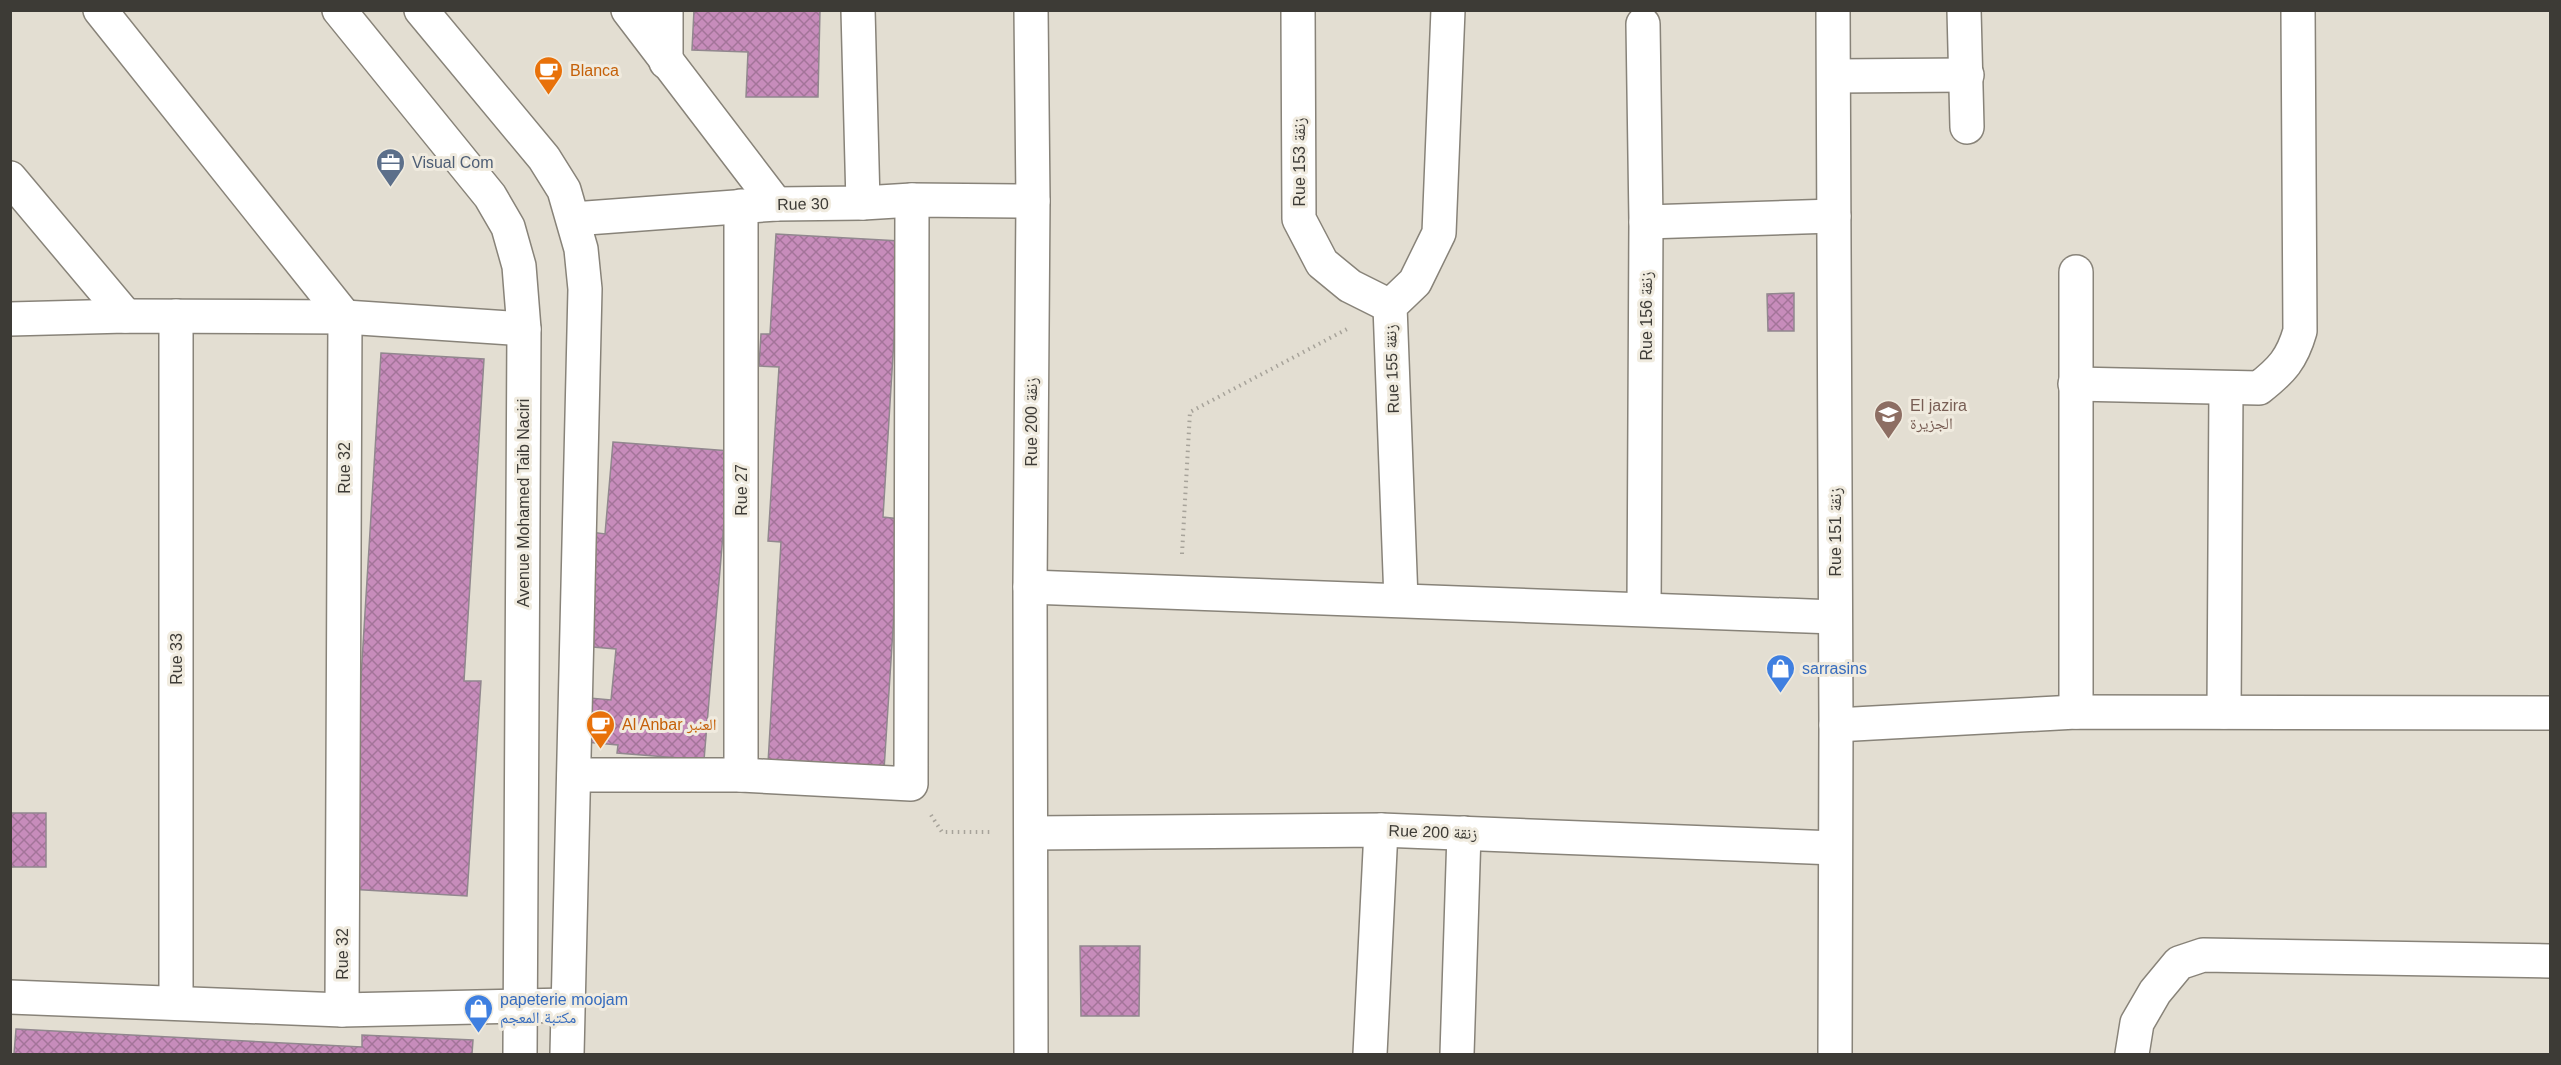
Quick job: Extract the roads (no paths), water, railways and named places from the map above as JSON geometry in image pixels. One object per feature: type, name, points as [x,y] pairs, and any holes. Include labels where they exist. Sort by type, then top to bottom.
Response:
[{"type":"street","points":[[100,10],[345,316]]},
{"type":"street","name":"Avenue Mohamed Taib Naciri","points":[[339,10],[496,206],[508,227],[519,266],[524,329],[520,1054]]},
{"type":"street","points":[[421,10],[544,158],[564,190],[581,249],[585,289],[567,1054]]},
{"type":"street","points":[[628,10],[776,204]]},
{"type":"street","points":[[666,10],[666,62]]},
{"type":"street","points":[[858,10],[862,203]]},
{"type":"street","name":"Rue 200 زنقة","points":[[1031,10],[1033,201],[1030,587],[1031,1054]]},
{"type":"street","name":"Rue 153 زنقة","points":[[1298,10],[1299,219],[1322,263],[1350,286],[1390,306]]},
{"type":"street","name":"Rue 155 زنقة","points":[[1401,600],[1390,306],[1415,282],[1439,233],[1448,10]]},
{"type":"street","name":"Rue 151 زنقة","points":[[1833,10],[1835,76],[1835,1054]]},
{"type":"street","points":[[1964,10],[1967,127]]},
{"type":"street","points":[[2075,384],[2259,387],[2279,373],[2294,351],[2300,331],[2298,10]]},
{"type":"street","name":"Rue 156 زنقة","points":[[1643,24],[1646,222],[1644,609]]},
{"type":"street","points":[[1835,76],[1967,75]]},
{"type":"street","points":[[10,178],[126,316]]},
{"type":"street","points":[[573,775],[741,775],[911,783],[912,200]]},
{"type":"street","name":"Rue 30","points":[[573,219],[776,204],[912,200],[1033,201]]},
{"type":"street","name":"Rue 27","points":[[741,206],[741,775]]},
{"type":"street","points":[[1646,222],[1834,216]]},
{"type":"street","points":[[2076,272],[2076,712]]},
{"type":"street","points":[[10,319],[126,316],[345,316],[524,329]]},
{"type":"street","name":"Rue 33","points":[[176,316],[176,1002]]},
{"type":"street","name":"Rue 32","points":[[342,1010],[345,316]]},
{"type":"street","points":[[2224,712],[2226,388]]},
{"type":"street","points":[[1030,587],[1835,617]]},
{"type":"street","points":[[1836,725],[2076,712],[2550,713]]},
{"type":"street","points":[[1370,1054],[1381,830]]},
{"type":"street","name":"Rue 200 زنقة","points":[[1031,832],[1381,830],[1835,848]]},
{"type":"street","points":[[1457,1054],[1464,833]]},
{"type":"street","points":[[2132,1054],[2137,1023],[2155,992],[2179,963],[2203,955],[2550,961]]},
{"type":"street","points":[[10,997],[342,1010],[568,1005]]},
{"type":"place","name":"Blanca","points":[[549,96]]},
{"type":"place","name":"Visual Com","points":[[391,188]]},
{"type":"place","name":"El jazira الجزيرة","points":[[1889,440]]},
{"type":"place","name":"sarrasins","points":[[1781,694]]},
{"type":"place","name":"Al Anbar العنبر","points":[[601,750]]},
{"type":"place","name":"papeterie moojam مكتبة المعجم","points":[[479,1034]]}]
